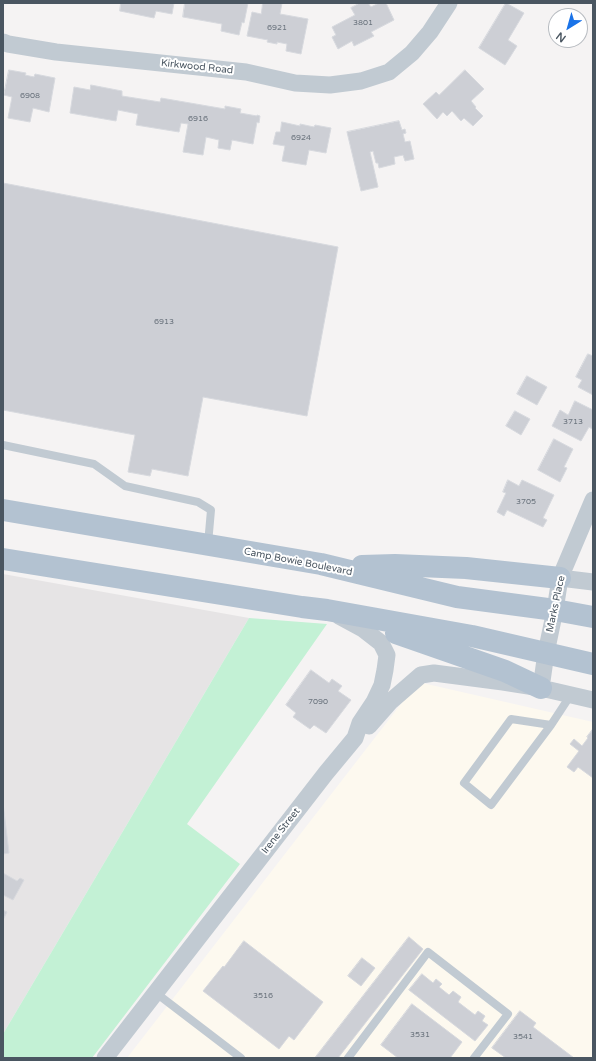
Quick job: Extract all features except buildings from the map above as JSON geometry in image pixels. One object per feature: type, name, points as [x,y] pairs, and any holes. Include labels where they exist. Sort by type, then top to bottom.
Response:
[{"type":"main road","name":"Camp Bowie Boulevard","points":[[3,510],[321,564],[457,597],[555,610],[593,618]]},
{"type":"main road","points":[[3,559],[327,610],[472,636],[593,664]]},
{"type":"main road","points":[[321,564],[466,568],[560,578]]},
{"type":"main road","points":[[327,610],[504,671],[541,688]]},
{"type":"street","name":"Kirkwood Road","points":[[3,42],[56,52],[246,72],[295,83],[330,85],[361,81],[389,72],[412,53],[430,32],[450,3]]},
{"type":"street","name":"Marks Place","points":[[541,688],[560,578],[593,500]]},
{"type":"street","points":[[560,578],[593,582]]},
{"type":"street","name":"Irene Street","points":[[105,1058],[326,773],[355,738],[360,723],[374,702],[382,685],[386,670],[387,655],[381,643],[363,629],[327,610]]},
{"type":"street","points":[[355,738],[369,726],[391,701],[421,675],[434,673],[541,688],[570,696],[593,700]]},
{"type":"lane","points":[[3,445],[94,464],[125,486],[198,502],[211,510],[208,545]]},
{"type":"lane","points":[[551,725],[511,719],[464,783],[491,805],[551,725],[570,696]]},
{"type":"lane","points":[[348,1058],[428,952],[508,1014],[479,1056]]},
{"type":"lane","points":[[156,993],[242,1058]]},
{"type":"shaded area","points":[[3,574],[249,618],[3,1034]]},
{"type":"shaded area","points":[[418,682],[593,722],[593,1058],[127,1058]]},
{"type":"green space","points":[[249,618],[327,624],[187,824],[240,864],[92,1058],[3,1058],[3,1034]]}]
